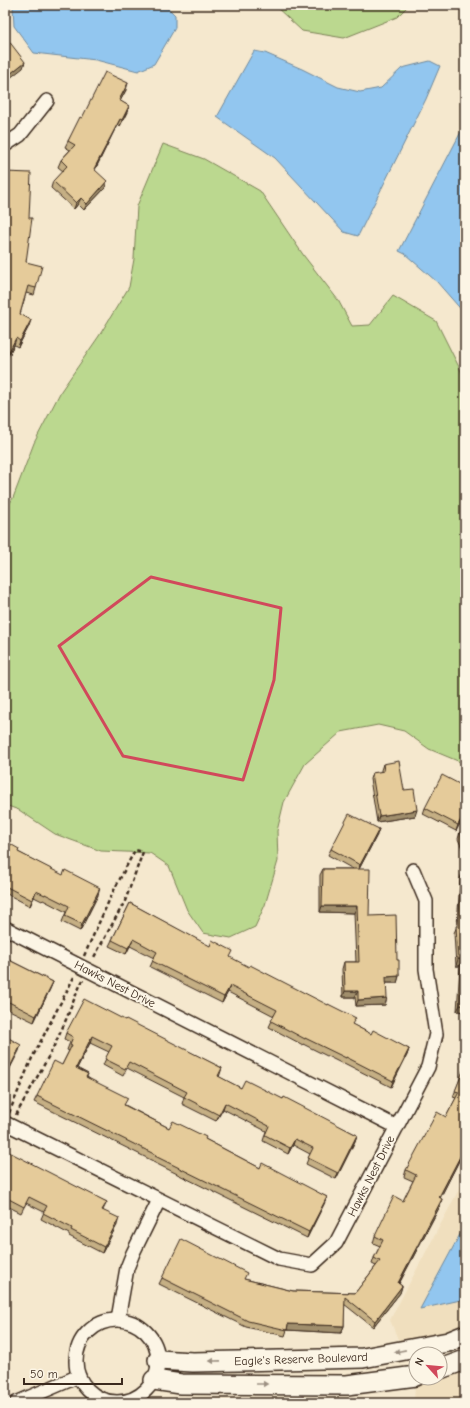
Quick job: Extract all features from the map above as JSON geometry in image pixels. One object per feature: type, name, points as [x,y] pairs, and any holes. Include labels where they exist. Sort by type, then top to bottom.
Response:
[{"type":"street","points":[[5,145],[20,135],[47,101]]},
{"type":"street","points":[[397,1127],[428,1066],[436,1034],[426,969],[426,901],[413,870]]},
{"type":"street","name":"Hawks Nest Drive","points":[[5,928],[397,1127],[336,1243],[312,1264],[279,1259],[159,1200],[8,1121]]},
{"type":"street","points":[[118,1319],[127,1268],[159,1200]]},
{"type":"street","points":[[118,1319],[142,1327],[150,1336],[156,1348],[158,1360],[154,1380],[148,1388],[133,1401],[117,1402],[101,1399],[88,1389],[79,1376],[76,1360],[79,1344],[89,1331],[102,1322],[118,1319]]},
{"type":"street","name":"Eagle's Reserve Boulevard","points":[[158,1360],[193,1362],[363,1358],[448,1342],[465,1335]]},
{"type":"street","points":[[448,1366],[465,1360]]},
{"type":"street","points":[[16,1403],[79,1376]]},
{"type":"street","name":"Eagle's Reserve Boulevard","points":[[154,1380],[181,1384],[348,1385],[408,1377]]},
{"type":"path","points":[[8,1121],[32,1058],[84,968],[101,943],[125,901],[143,852],[135,850],[112,894],[94,937],[84,968],[63,1028],[46,1063],[8,1121]]},
{"type":"highlighted area","points":[[151,577],[281,608],[274,680],[243,780],[123,756],[59,646]]},
{"type":"shaded area","points":[[465,1178],[465,1225],[421,1309],[465,1299],[465,1327],[445,1335],[400,1344],[390,1320]]},
{"type":"shaded area","points":[[465,1368],[465,1396],[452,1403],[414,1403],[415,1386],[448,1386],[448,1375]]},
{"type":"green space","points":[[274,5],[409,5],[397,17],[344,38],[302,31]]},
{"type":"green space","points":[[163,144],[204,159],[260,191],[304,256],[338,300],[352,326],[370,325],[393,296],[436,321],[465,379],[465,764],[429,749],[404,731],[378,725],[341,732],[305,764],[284,802],[277,831],[278,861],[265,905],[255,927],[231,938],[203,933],[187,910],[169,866],[150,853],[101,851],[55,834],[19,810],[5,805],[5,511],[13,498],[34,443],[61,391],[99,336],[129,287],[134,259],[137,206]]},
{"type":"water","points":[[15,5],[165,5],[175,15],[175,28],[154,64],[138,71],[96,60],[34,53],[14,26],[13,8]]},
{"type":"water","points":[[254,51],[265,53],[338,87],[360,92],[381,88],[402,68],[430,61],[440,66],[426,99],[358,236],[344,232],[275,158],[217,117]]},
{"type":"water","points":[[465,124],[465,314],[437,282],[405,254],[399,251]]},
{"type":"water","points":[[465,1225],[465,1299],[420,1309]]},
{"type":"building","points":[[5,36],[25,62],[5,78]]},
{"type":"building","points":[[105,72],[128,83],[119,100],[129,106],[122,120],[120,119],[94,169],[107,181],[87,204],[81,198],[76,203],[53,181],[67,166],[61,160],[75,145],[68,141],[80,117],[82,118]]},
{"type":"building","points":[[5,172],[31,173],[29,218],[32,218],[26,262],[42,266],[36,288],[28,286],[20,314],[31,320],[20,341],[16,338],[5,359],[5,226],[7,211],[5,211]]},
{"type":"building","points":[[399,761],[404,790],[414,789],[417,810],[379,816],[372,773],[384,771],[383,764]]},
{"type":"building","points":[[442,775],[465,787],[465,812],[458,825],[425,808]]},
{"type":"building","points":[[349,814],[379,829],[360,865],[331,849]]},
{"type":"building","points":[[465,830],[465,844],[460,832]]},
{"type":"building","points":[[5,841],[19,849],[18,852],[63,875],[65,870],[100,888],[82,924],[65,916],[69,906],[45,894],[36,891],[32,900],[5,886]]},
{"type":"building","points":[[323,869],[370,869],[369,916],[396,915],[397,960],[399,960],[399,976],[386,977],[387,998],[358,1000],[358,991],[345,991],[344,962],[359,962],[357,906],[322,906]]},
{"type":"building","points":[[462,873],[465,873],[465,1005],[460,1005],[462,959],[458,959],[456,926],[458,926]]},
{"type":"building","points":[[130,903],[210,946],[212,940],[233,951],[230,957],[249,967],[250,965],[356,1018],[352,1024],[371,1034],[373,1030],[409,1049],[393,1081],[271,1021],[277,1010],[230,986],[224,997],[152,961],[157,952],[133,939],[128,948],[112,940]]},
{"type":"building","points":[[5,958],[53,982],[36,1016],[5,1000]]},
{"type":"building","points":[[84,999],[222,1068],[218,1076],[241,1088],[245,1080],[283,1099],[284,1097],[357,1135],[338,1173],[308,1158],[313,1148],[295,1139],[290,1148],[265,1135],[269,1126],[225,1103],[219,1115],[184,1097],[187,1092],[129,1062],[125,1069],[105,1059],[112,1046],[92,1036],[76,1068],[88,1074],[86,1077],[128,1098],[124,1105],[169,1128],[173,1121],[206,1137],[205,1139],[260,1168],[262,1163],[327,1197],[309,1232],[37,1096],[54,1061],[62,1065],[72,1045],[70,1044],[73,1037],[66,1033]]},
{"type":"building","points":[[5,1036],[21,1045],[5,1077]]},
{"type":"building","points":[[465,1066],[465,1147],[439,1197],[442,1199],[398,1283],[402,1286],[375,1321],[345,1297],[344,1326],[288,1324],[287,1330],[248,1321],[162,1278],[181,1239],[247,1273],[244,1279],[293,1291],[355,1293],[380,1261],[374,1258],[383,1240],[375,1236],[394,1196],[403,1201],[416,1175],[406,1170],[437,1112],[446,1117],[459,1092],[455,1091]]},
{"type":"building","points":[[9,1152],[107,1202],[102,1210],[119,1218],[104,1247],[71,1230],[72,1228],[43,1213],[47,1206],[29,1197],[24,1207],[5,1197],[5,1159]]}]
